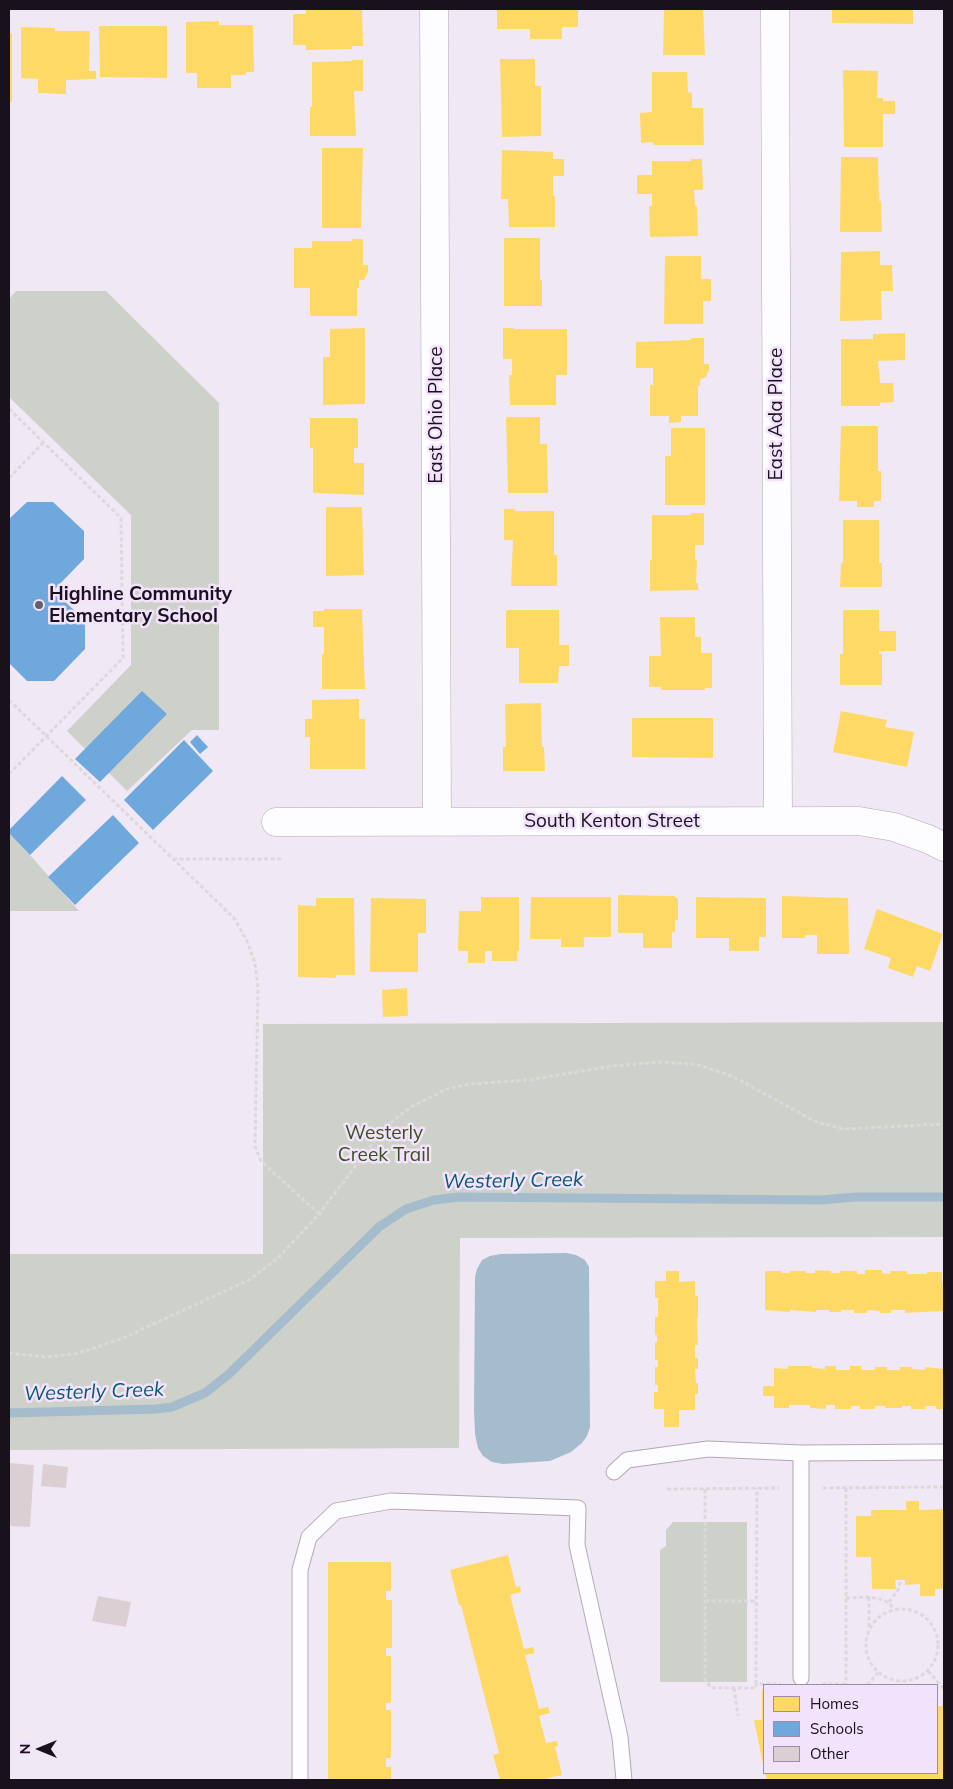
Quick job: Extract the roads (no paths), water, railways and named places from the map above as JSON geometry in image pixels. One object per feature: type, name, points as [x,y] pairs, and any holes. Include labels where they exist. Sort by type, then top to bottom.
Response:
[{"type":"street","name":"East Ohio Place","points":[[434,9],[437,821]]},
{"type":"street","name":"East Ada Place","points":[[775,9],[778,820]]},
{"type":"street","name":"South Kenton Street","points":[[276,822],[859,821],[894,828],[928,839],[944,847]]},
{"type":"lane","points":[[614,1472],[627,1460],[708,1449],[801,1453],[944,1452]]},
{"type":"lane","points":[[801,1453],[801,1678]]},
{"type":"lane","points":[[300,1780],[300,1570],[309,1538],[336,1511],[391,1501],[578,1508],[577,1545],[620,1737],[624,1780]]},
{"type":"water","points":[[566,1253],[576,1255],[585,1260],[589,1267],[590,1427],[587,1436],[571,1452],[550,1461],[503,1464],[492,1462],[483,1456],[478,1448],[475,1434],[475,1277],[477,1269],[482,1260],[501,1254]]},
{"type":"waterway","name":"Westerly Creek","points":[[9,1413],[156,1409],[172,1407],[205,1393],[229,1374],[379,1227],[406,1209],[434,1200],[459,1197],[820,1200],[855,1197],[944,1197]]},
{"type":"place","name":"Highline Community Elementary School","points":[[39,605]]},
{"type":"park label","name":"Westerly Creek Trail","points":[[384,1144]]}]
